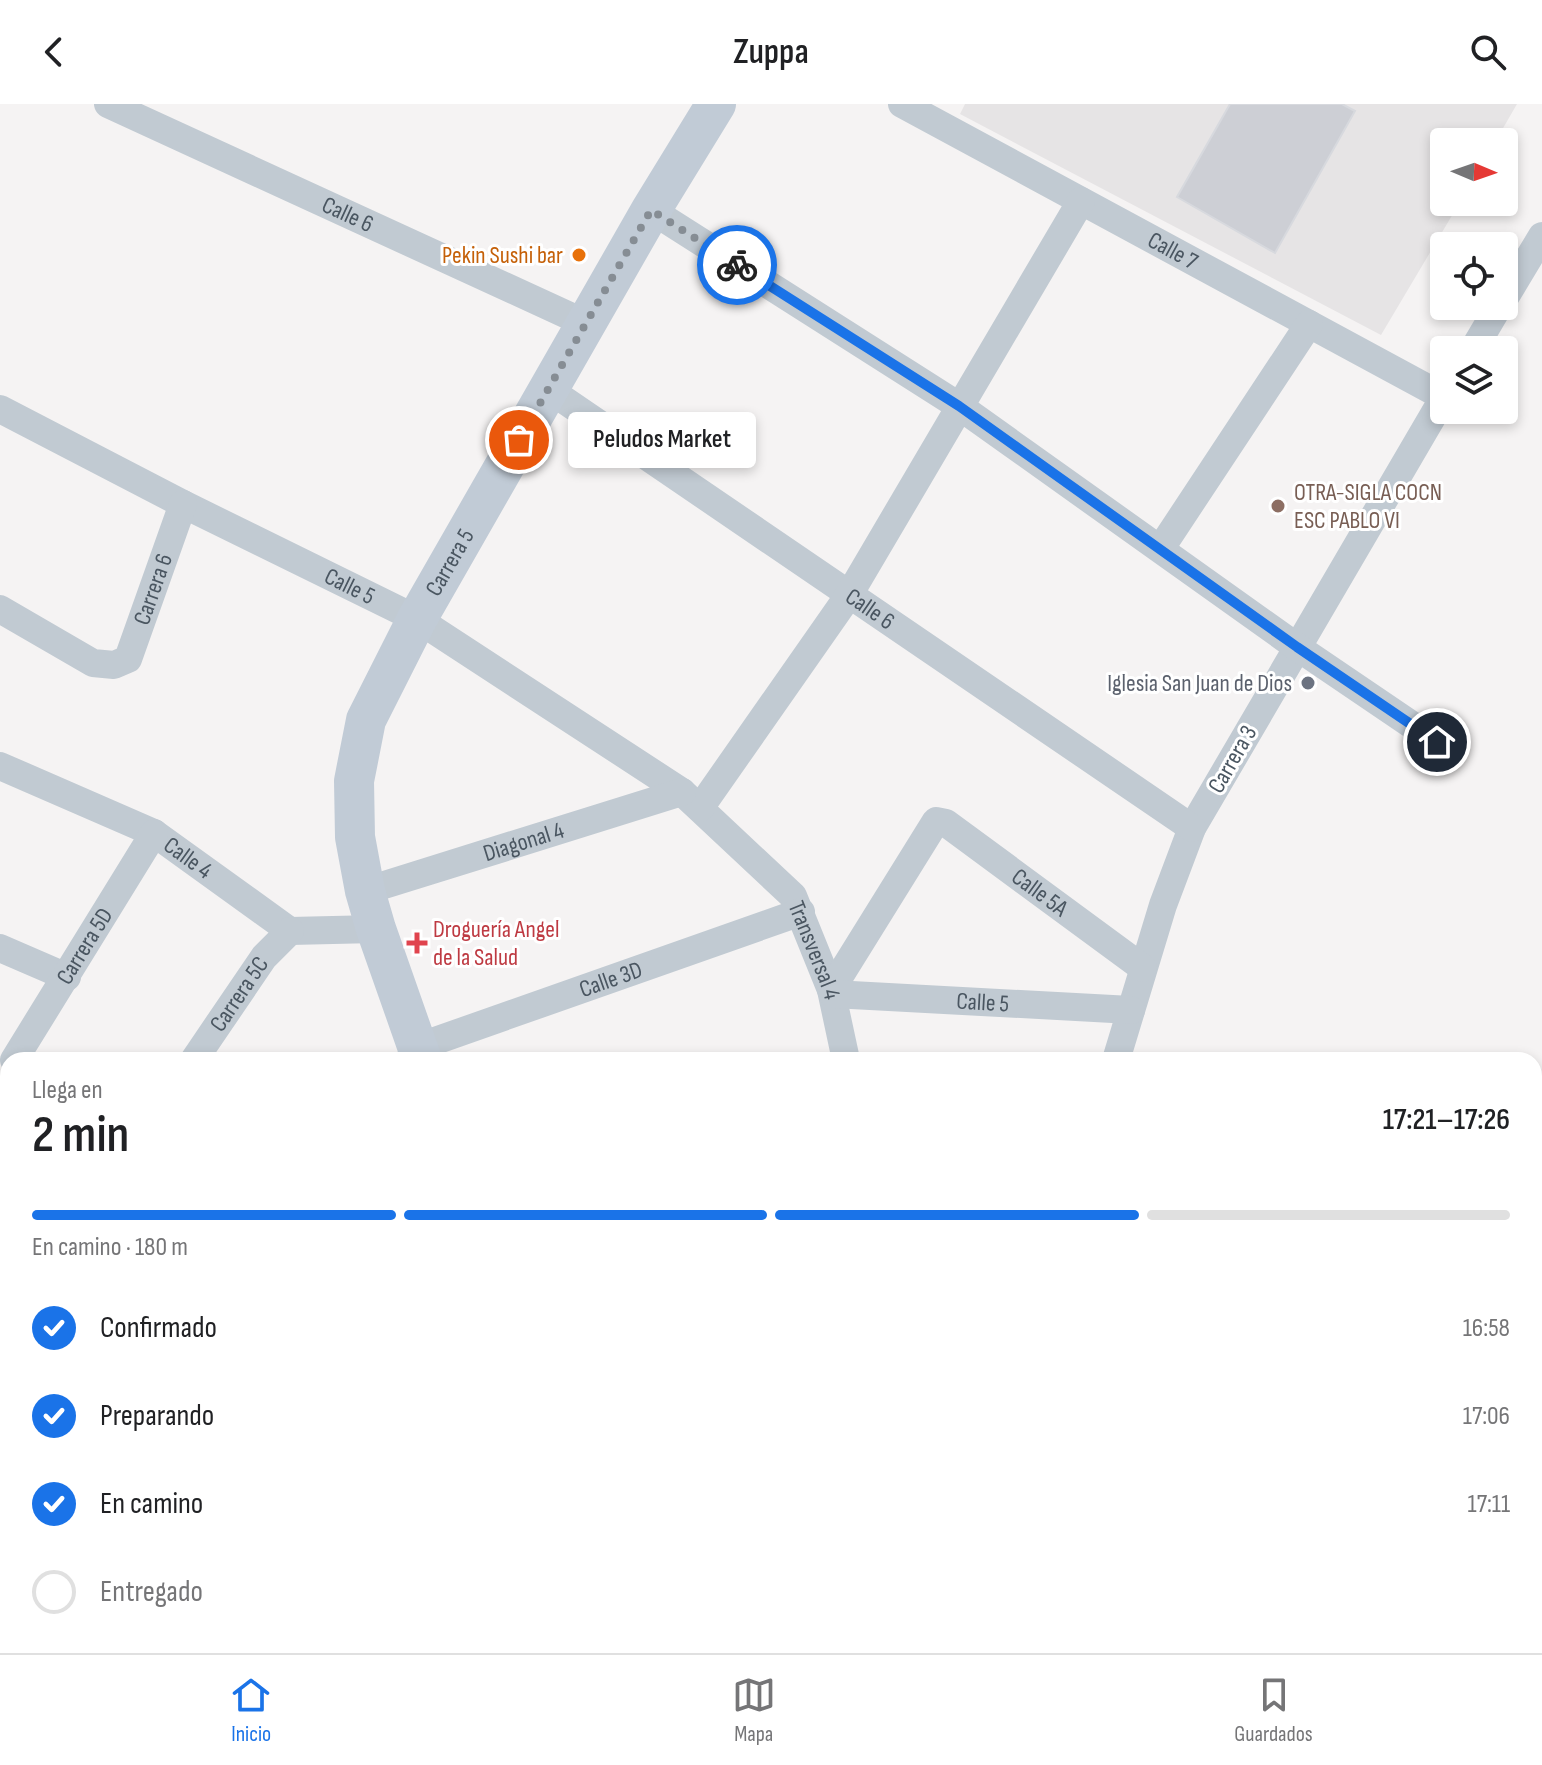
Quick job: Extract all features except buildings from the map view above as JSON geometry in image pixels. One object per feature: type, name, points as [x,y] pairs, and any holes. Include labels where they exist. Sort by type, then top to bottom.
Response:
[{"type":"street","name":"Calle 6","points":[[108,104],[587,324]]},
{"type":"street","name":"Carrera 5","points":[[416,1052],[365,891],[355,837],[354,781],[366,720],[417,619],[651,210],[716,104]]},
{"type":"street","name":"Calle 7","points":[[902,104],[1430,389]]},
{"type":"street","points":[[691,800],[849,595],[1081,201]]},
{"type":"street","points":[[651,210],[959,406],[1297,647],[1437,742]]},
{"type":"street","points":[[1518,276],[1542,236]]},
{"type":"street","points":[[1161,548],[1309,324]]},
{"type":"street","name":"Calle 6","points":[[548,389],[1192,828]]},
{"type":"street","name":"Calle 5","points":[[0,409],[183,504],[417,619],[691,800]]},
{"type":"street","name":"Carrera 3","points":[[1118,1052],[1143,968],[1192,828],[1430,421]]},
{"type":"street","name":"Carrera 6","points":[[0,609],[93,663],[114,665],[128,659],[183,504]]},
{"type":"street","name":"Calle 4","points":[[0,766],[154,833],[290,931]]},
{"type":"street","name":"Diagonal 4","points":[[365,891],[691,800]]},
{"type":"street","name":"Transversal 4","points":[[691,800],[793,896],[832,992],[844,1052]]},
{"type":"street","name":"Calle 5A","points":[[832,992],[936,821],[946,823],[1143,968]]},
{"type":"street","name":"Carrera 5D","points":[[19,1052],[154,833]]},
{"type":"street","name":"Calle 3D","points":[[428,1052],[801,912]]},
{"type":"street","points":[[290,931],[376,929]]},
{"type":"street","name":"Carrera 5C","points":[[199,1052],[264,957],[290,931]]},
{"type":"street","points":[[0,948],[67,977]]},
{"type":"street","name":"Calle 5","points":[[832,992],[1131,1010]]},
{"type":"shaded area","points":[[965,104],[1517,104],[1503,128],[1430,128],[1430,216],[1452,216],[1442,232],[1430,232],[1430,253],[1381,335],[960,114]]},
{"type":"way so far","points":[[519,440],[651,210],[737,265]]},
{"type":"place","name":"Pekin Sushi bar","points":[[579,255]]},
{"type":"place","name":"Peludos Market","points":[[519,440]]},
{"type":"place","name":"OTRA-SIGLA COCN ESC PABLO VI","points":[[1278,506]]},
{"type":"place","name":"Iglesia San Juan de Dios","points":[[1308,683]]},
{"type":"place","name":"Droguería Angel de la Salud","points":[[417,943]]},
{"type":"route","points":[[737,265],[959,406],[1297,647],[1437,742]]}]
